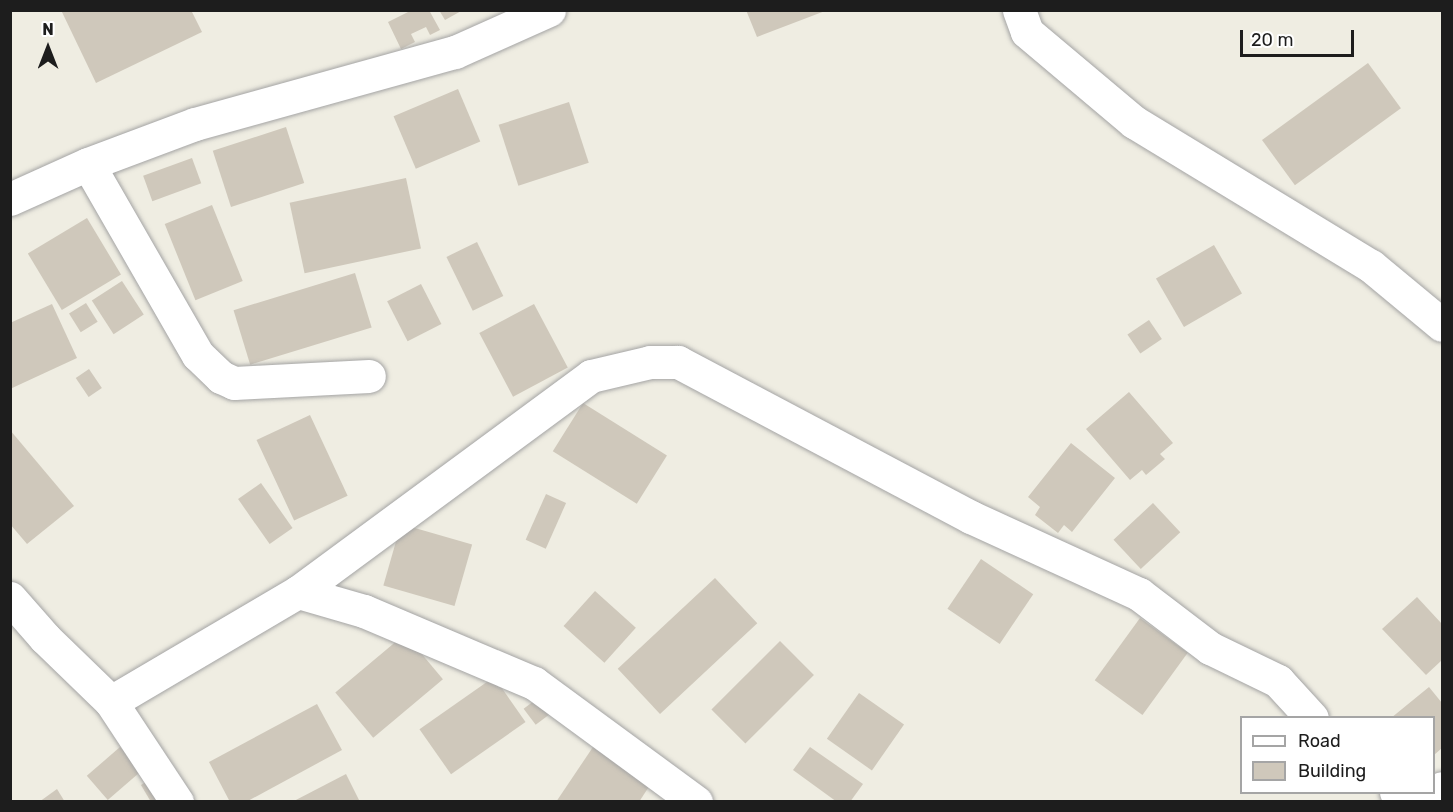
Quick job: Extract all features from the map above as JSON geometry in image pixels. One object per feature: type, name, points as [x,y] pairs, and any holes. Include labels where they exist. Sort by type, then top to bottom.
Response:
[{"type":"street","points":[[10,199],[88,164],[195,124],[455,52],[549,10]]},
{"type":"street","points":[[1019,10],[1027,32],[1134,122],[1371,266],[1443,326]]},
{"type":"street","points":[[88,164],[198,356],[221,378],[234,382],[369,376]]},
{"type":"street","points":[[111,702],[298,592],[591,376],[650,362],[678,362],[971,517],[1140,594],[1210,648],[1278,681],[1311,716]]},
{"type":"street","points":[[298,592],[364,611],[534,683],[696,801]]},
{"type":"street","points":[[10,598],[45,638],[111,702],[177,801]]},
{"type":"street","points":[[1426,801],[1443,788]]},
{"type":"building","points":[[61,10],[191,10],[202,32],[96,83]]},
{"type":"building","points":[[412,10],[429,10],[440,30],[430,35],[426,27],[411,34],[415,42],[401,49],[388,22]]},
{"type":"building","points":[[439,10],[463,10],[445,20]]},
{"type":"building","points":[[746,10],[825,10],[825,11],[757,37]]},
{"type":"building","points":[[1368,63],[1401,108],[1295,185],[1262,140]]},
{"type":"building","points":[[458,89],[480,141],[416,169],[394,116]]},
{"type":"building","points":[[569,102],[589,163],[518,186],[499,125]]},
{"type":"building","points":[[286,127],[304,183],[231,207],[213,151]]},
{"type":"building","points":[[192,158],[201,183],[152,201],[143,176]]},
{"type":"building","points":[[406,178],[421,248],[305,273],[290,203]]},
{"type":"building","points":[[212,205],[243,281],[195,300],[165,224]]},
{"type":"building","points":[[87,218],[121,275],[62,310],[28,254]]},
{"type":"building","points":[[477,242],[503,296],[473,311],[446,257]]},
{"type":"building","points":[[1214,245],[1242,293],[1184,327],[1156,278]]},
{"type":"building","points":[[355,273],[372,328],[250,365],[234,310]]},
{"type":"building","points":[[122,281],[144,315],[114,334],[92,301]]},
{"type":"building","points":[[421,284],[441,324],[408,341],[387,301]]},
{"type":"building","points":[[86,303],[98,322],[81,332],[69,314]]},
{"type":"building","points":[[52,304],[77,358],[10,389],[10,323]]},
{"type":"building","points":[[534,304],[568,368],[513,397],[479,333]]},
{"type":"building","points":[[1149,320],[1162,339],[1140,354],[1127,335]]},
{"type":"building","points":[[89,369],[102,388],[89,397],[76,378]]},
{"type":"building","points":[[1129,392],[1173,443],[1160,454],[1165,459],[1146,475],[1142,470],[1130,480],[1086,429]]},
{"type":"building","points":[[583,403],[667,455],[637,504],[553,451]]},
{"type":"building","points":[[310,415],[348,496],[294,521],[257,440]]},
{"type":"building","points":[[10,430],[74,506],[27,544],[10,524]]},
{"type":"building","points":[[1071,443],[1115,478],[1072,532],[1064,525],[1058,533],[1035,515],[1040,507],[1028,497]]},
{"type":"building","points":[[261,483],[293,528],[270,544],[238,499]]},
{"type":"building","points":[[546,494],[566,503],[546,549],[526,540]]},
{"type":"building","points":[[1153,503],[1180,532],[1141,569],[1114,540]]},
{"type":"building","points":[[401,524],[472,544],[454,606],[383,586]]},
{"type":"building","points":[[981,559],[1033,594],[1000,644],[947,609]]},
{"type":"building","points":[[715,578],[757,623],[660,714],[618,669]]},
{"type":"building","points":[[595,591],[636,628],[604,663],[564,626]]},
{"type":"building","points":[[1417,597],[1442,624],[1442,660],[1426,675],[1382,629]]},
{"type":"building","points":[[1140,618],[1188,653],[1142,715],[1095,680]]},
{"type":"building","points":[[405,634],[443,679],[373,738],[335,692]]},
{"type":"building","points":[[780,641],[814,675],[745,744],[711,710]]},
{"type":"building","points":[[494,677],[526,722],[451,774],[419,729]]},
{"type":"building","points":[[1429,687],[1442,703],[1442,748],[1435,754],[1435,716],[1393,716]]},
{"type":"building","points":[[546,692],[558,708],[536,725],[524,709]]},
{"type":"building","points":[[859,693],[904,725],[872,770],[827,739]]},
{"type":"building","points":[[317,704],[342,750],[246,802],[230,802],[209,762]]},
{"type":"building","points":[[120,747],[141,771],[108,800],[87,776]]},
{"type":"building","points":[[593,747],[650,785],[639,802],[556,802]]},
{"type":"building","points":[[810,747],[863,784],[850,802],[837,802],[793,770]]},
{"type":"building","points":[[346,774],[360,802],[292,802]]},
{"type":"building","points":[[153,777],[168,802],[151,802],[141,785]]},
{"type":"building","points":[[57,789],[65,802],[39,802]]}]
